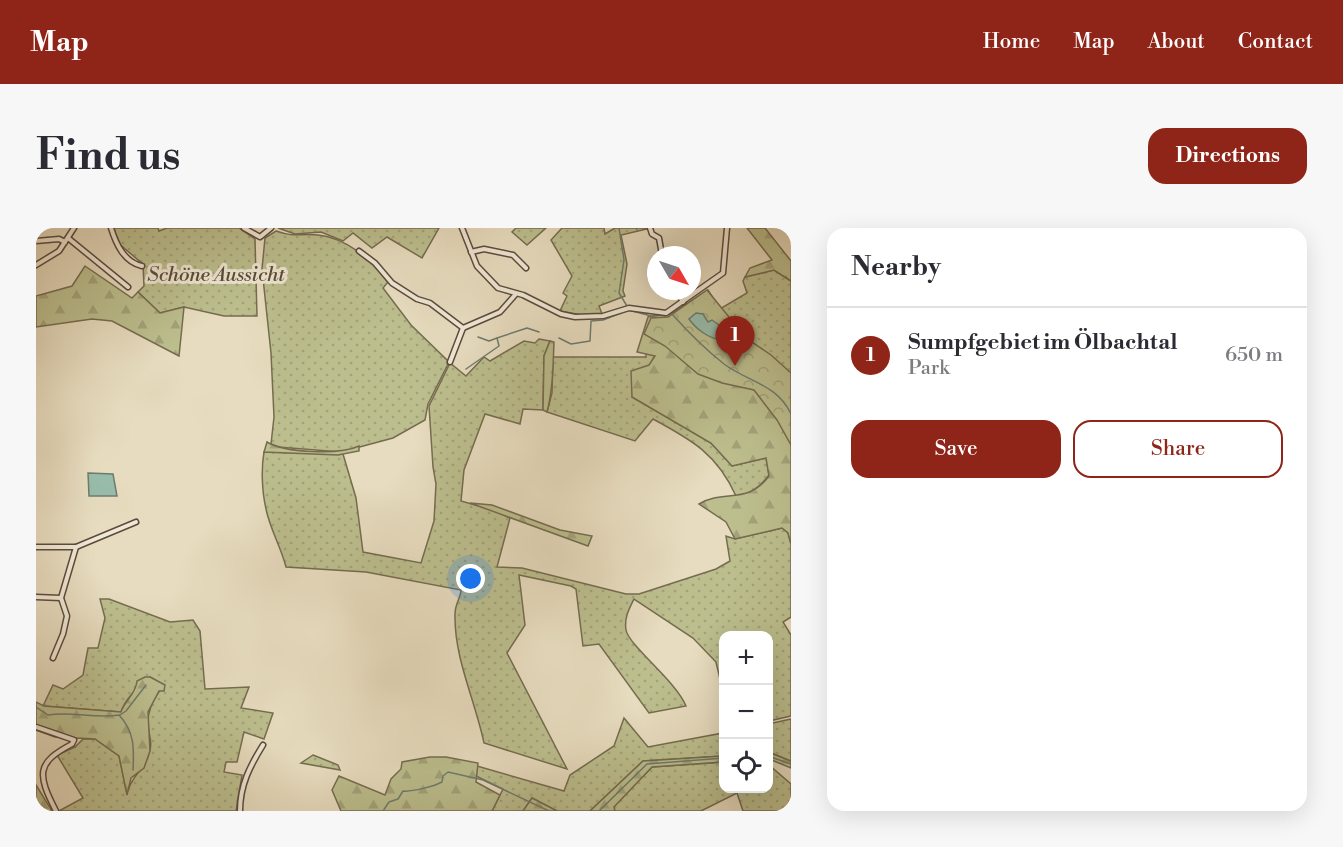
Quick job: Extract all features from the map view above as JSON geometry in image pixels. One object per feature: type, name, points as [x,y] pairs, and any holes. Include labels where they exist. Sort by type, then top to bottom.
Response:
[{"type":"street","points":[[36,265],[59,250],[74,228]]},
{"type":"street","points":[[111,228],[116,246],[137,265],[142,266]]},
{"type":"street","points":[[244,228],[262,237],[271,228]]},
{"type":"street","points":[[462,228],[471,252],[484,276],[494,286],[515,295],[523,295],[555,311],[575,317],[603,316],[629,308],[663,314],[723,273],[727,228]]},
{"type":"street","points":[[650,228],[652,234],[659,238],[660,246]]},
{"type":"street","points":[[36,241],[67,240],[128,287]]},
{"type":"street","points":[[471,252],[484,249],[513,255],[526,268]]},
{"type":"street","points":[[359,251],[375,263],[392,283],[417,299],[430,303],[464,328]]},
{"type":"street","points":[[450,362],[464,328],[500,312],[515,295]]},
{"type":"street","points":[[36,547],[76,547],[136,522]]},
{"type":"street","points":[[53,658],[67,616],[61,598],[76,547]]},
{"type":"street","points":[[36,597],[61,598]]},
{"type":"street","points":[[36,727],[74,738],[72,744],[53,751],[43,760],[37,775],[56,811]]},
{"type":"street","points":[[240,811],[241,792],[248,768],[263,745]]},
{"type":"green space","name":"Schöne Aussicht","points":[[114,228],[158,228],[159,231],[167,228],[239,228],[255,239],[257,316],[224,316],[184,307],[160,313],[138,292],[144,286],[143,264],[118,243]]},
{"type":"green space","points":[[278,228],[439,228],[422,258],[387,237],[372,248],[353,233],[343,241],[321,232],[295,234]]},
{"type":"green space","points":[[516,228],[546,228],[527,245],[512,232]]},
{"type":"green space","points":[[562,228],[604,228],[605,234],[615,228],[651,228],[621,235],[627,264],[623,291],[625,296],[599,306],[602,314],[587,316],[560,311],[567,296],[563,293],[572,276],[551,240]]},
{"type":"green space","points":[[747,228],[765,228],[791,261],[791,281],[774,270],[745,277],[750,268],[772,260]]},
{"type":"green space","points":[[276,231],[293,235],[329,237],[349,245],[382,274],[388,282],[383,288],[411,325],[449,362],[428,404],[425,420],[393,438],[341,452],[278,447],[271,444],[274,417],[271,353],[262,269],[265,238]]},
{"type":"green space","points":[[85,266],[132,298],[138,292],[160,313],[184,307],[179,356],[112,321],[92,319],[36,327],[36,296],[72,286]]},
{"type":"green space","points":[[774,270],[791,281],[791,408],[690,330],[672,313],[692,300],[701,300],[701,294],[708,290],[720,309],[747,293],[743,281],[745,277]]},
{"type":"green space","points":[[707,290],[746,338],[771,355],[791,373],[791,445],[777,420],[754,390],[722,383],[698,374],[665,346],[644,334],[651,318],[668,317],[693,300],[701,300],[701,294]]},
{"type":"green space","points":[[672,313],[691,331],[791,408],[791,544],[788,533],[782,528],[735,539],[726,522],[699,504],[718,497],[744,494],[761,485],[769,476],[766,458],[732,466],[711,443],[632,397],[631,371],[649,365],[655,356],[637,352],[648,317]]},
{"type":"green space","points":[[539,339],[550,341],[544,356],[543,410],[523,409],[520,424],[485,414],[464,470],[461,501],[493,510],[510,518],[497,567],[522,568],[626,594],[639,594],[716,569],[730,561],[726,536],[735,539],[782,528],[788,533],[791,544],[791,617],[783,622],[791,635],[791,716],[773,720],[773,631],[719,631],[719,675],[716,662],[693,638],[634,599],[627,614],[626,630],[629,637],[673,686],[686,706],[649,713],[599,644],[583,646],[576,589],[519,575],[525,625],[507,653],[567,769],[484,743],[458,647],[455,614],[461,590],[366,572],[286,567],[270,524],[265,502],[262,473],[264,452],[343,454],[356,498],[363,552],[421,563],[434,521],[436,484],[429,406],[450,363],[466,376],[484,357],[490,361],[524,341],[535,343]]},
{"type":"green space","points":[[550,341],[554,342],[552,386],[547,412],[543,410],[544,356]]},
{"type":"green space","points":[[646,354],[655,355],[632,397],[711,443],[732,466],[766,458],[769,475],[758,486],[746,494],[736,496],[729,481],[712,459],[680,434],[653,419],[635,441],[547,412],[552,393],[553,357],[646,357]]},
{"type":"green space","points":[[267,442],[286,449],[326,452],[359,446],[359,451],[338,455],[264,452]]},
{"type":"green space","points":[[470,503],[492,505],[560,530],[592,536],[588,546]]},
{"type":"green space","points":[[100,599],[109,599],[170,622],[193,620],[200,631],[205,689],[249,687],[241,708],[273,713],[264,739],[244,732],[237,762],[226,762],[224,772],[242,775],[236,811],[59,811],[83,798],[57,755],[75,747],[83,739],[95,739],[119,756],[127,793],[148,757],[151,745],[149,712],[153,701],[164,685],[150,677],[129,697],[121,712],[43,706],[53,685],[63,689],[83,675],[88,648],[98,648],[105,618]]},
{"type":"green space","points":[[150,677],[165,685],[164,691],[159,691],[148,712],[150,751],[144,768],[131,778],[127,795],[119,756],[95,739],[55,737],[36,730],[36,702],[44,706],[121,712],[135,690],[137,681]]},
{"type":"green space","points":[[624,718],[648,747],[719,734],[719,756],[643,761],[590,811],[557,811],[532,798],[523,811],[492,811],[503,789],[476,776],[477,766],[564,791],[570,775],[614,746]]},
{"type":"green space","points":[[791,719],[791,761],[773,754],[773,723]]},
{"type":"green space","points":[[773,754],[791,761],[791,768],[773,761]]},
{"type":"green space","points":[[313,755],[338,765],[340,770],[301,763]]},
{"type":"green space","points":[[719,756],[719,762],[652,767],[614,807],[615,811],[590,811],[643,761]]},
{"type":"green space","points":[[430,757],[446,757],[478,763],[476,782],[500,795],[492,811],[341,811],[332,790],[339,776],[385,795],[391,779],[401,769],[402,762]]},
{"type":"green space","points":[[719,762],[719,793],[737,793],[701,811],[615,811],[613,807],[652,767]]},
{"type":"green space","points":[[773,768],[791,784],[791,811],[743,811],[737,793],[773,793]]},
{"type":"green space","points":[[36,785],[52,811],[36,811]]},
{"type":"green space","points":[[532,798],[557,811],[523,811]]},
{"type":"shaded area","points":[[696,313],[703,314],[708,322],[712,320],[723,328],[721,340],[707,335],[692,323],[689,319]]},
{"type":"shaded area","points":[[88,473],[113,474],[117,496],[89,496]]},
{"type":"waterway","points":[[619,228],[624,260],[619,293],[627,306]]},
{"type":"waterway","points":[[559,338],[571,344],[590,341],[591,321],[603,320],[629,310],[651,316],[672,314],[724,364],[778,396],[791,414]]},
{"type":"waterway","points":[[466,369],[499,346],[497,338],[527,328],[539,332]]},
{"type":"waterway","points":[[478,337],[489,341],[497,338]]},
{"type":"waterway","points":[[120,715],[126,711],[146,685]]},
{"type":"waterway","points":[[36,707],[48,715],[119,715],[131,734],[133,770]]},
{"type":"waterway","points":[[599,811],[647,764],[719,758]]},
{"type":"waterway","points":[[773,758],[791,764]]},
{"type":"waterway","points":[[383,811],[389,802],[398,799],[403,791],[439,784],[448,772],[483,780],[549,811]]},
{"type":"place","name":"Sumpfgebiet im Ölbachtal","points":[[735,366]]}]
